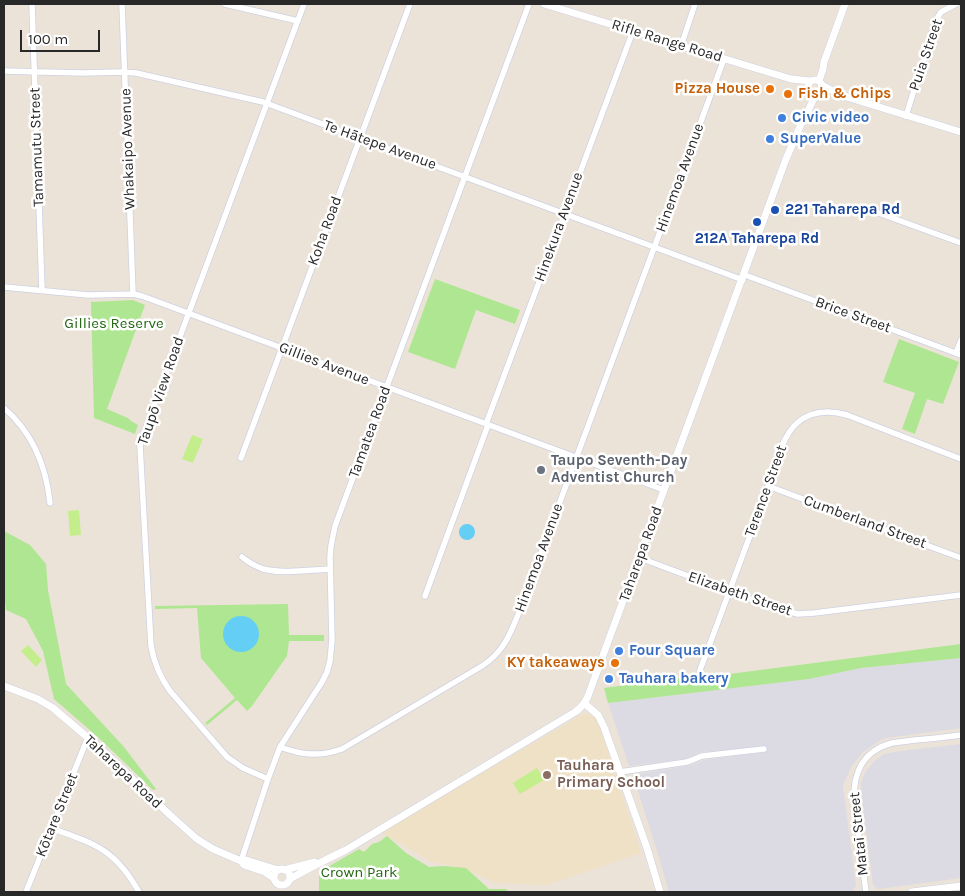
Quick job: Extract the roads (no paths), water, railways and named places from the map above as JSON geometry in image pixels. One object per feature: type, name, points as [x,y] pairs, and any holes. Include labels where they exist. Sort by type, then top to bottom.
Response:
[{"type":"street","name":"Tamamutu Street","points":[[32,4],[42,290]]},
{"type":"street","name":"Whakaipo Avenue","points":[[122,4],[133,294]]},
{"type":"street","points":[[225,4],[298,21]]},
{"type":"street","name":"Taupō View Road","points":[[268,779],[243,768],[227,757],[163,682],[153,660],[140,446],[304,4]]},
{"type":"street","name":"Koha Road","points":[[241,458],[410,4]]},
{"type":"street","name":"Tamatea Road","points":[[241,861],[280,747],[322,682],[330,661],[332,640],[330,569],[331,546],[335,526],[529,4]]},
{"type":"street","name":"Rifle Range Road","points":[[544,4],[961,132]]},
{"type":"street","points":[[681,46],[696,4]]},
{"type":"street","name":"Taharepa Road","points":[[584,704],[640,558],[786,159],[804,115],[808,111],[845,4]]},
{"type":"street","name":"Puia Street","points":[[906,116],[935,22],[941,12],[956,4]]},
{"type":"street","name":"Hinekura Avenue","points":[[425,596],[633,30]]},
{"type":"street","name":"Hinemoa Avenue","points":[[280,747],[311,755],[327,754],[342,749],[482,666],[497,654],[506,642],[513,629],[724,59]]},
{"type":"street","name":"Te Hātepe Avenue","points":[[4,70],[146,74],[267,103],[654,247],[744,277]]},
{"type":"street","points":[[865,208],[961,243]]},
{"type":"street","name":"Brice Street","points":[[744,277],[959,354]]},
{"type":"street","name":"Gillies Avenue","points":[[4,287],[88,295],[133,294],[664,490]]},
{"type":"street","points":[[959,354],[961,340]]},
{"type":"street","points":[[4,408],[32,441],[45,471],[50,503]]},
{"type":"street","name":"Terence Street","points":[[700,670],[783,443],[791,428],[802,419],[819,412],[836,412],[961,459]]},
{"type":"street","name":"Cumberland Street","points":[[768,486],[961,558]]},
{"type":"street","points":[[242,557],[262,568],[278,571],[330,569]]},
{"type":"street","name":"Elizabeth Street","points":[[640,558],[774,608],[798,614],[961,595]]},
{"type":"street","name":"Taharepa Road","points":[[4,686],[45,702],[53,708],[88,738],[196,839],[213,849],[241,861],[244,865],[265,872],[281,885],[287,885]]},
{"type":"street","points":[[287,885],[305,870],[346,850],[505,755],[575,712],[584,704],[594,711],[602,721],[647,848],[660,892]]},
{"type":"street","name":"Mataī Street","points":[[866,892],[854,795],[855,777],[859,767],[873,751],[892,743],[961,735]]},
{"type":"street","name":"Kōtare Street","points":[[26,892],[88,738]]},
{"type":"street","points":[[620,772],[687,762],[702,756],[764,749]]},
{"type":"street","points":[[51,828],[90,842],[110,854],[128,874],[139,892]]},
{"type":"street","name":"Taharepa Road","points":[[241,861],[246,860],[281,870]]},
{"type":"street","points":[[277,892],[275,874],[281,870],[320,862]]},
{"type":"street","points":[[281,870],[288,872],[287,885]]},
{"type":"street","points":[[912,892],[961,886]]},
{"type":"water","points":[[467,524],[473,526],[475,532],[473,538],[467,540],[461,538],[459,532],[461,526]]},
{"type":"water","points":[[241,616],[253,622],[259,634],[253,646],[241,652],[229,646],[223,634],[229,622]]},
{"type":"place","name":"Pizza House","points":[[770,89]]},
{"type":"place","name":"Fish & Chips","points":[[788,94]]},
{"type":"place","name":"Civic video","points":[[782,118]]},
{"type":"place","name":"SuperValue","points":[[770,139]]},
{"type":"place","name":"221 Taharepa Rd","points":[[775,210]]},
{"type":"place","name":"212A Taharepa Rd","points":[[757,222]]},
{"type":"place","name":"Taupo Seventh-Day Adventist Church","points":[[541,470]]},
{"type":"place","name":"Four Square","points":[[619,651]]},
{"type":"place","name":"KY takeaways","points":[[615,663]]},
{"type":"place","name":"Tauhara bakery","points":[[609,679]]},
{"type":"place","name":"Tauhara Primary School","points":[[547,775]]},
{"type":"park label","name":"Gillies Reserve","points":[[114,324]]},
{"type":"park label","name":"Crown Park","points":[[359,873]]}]
